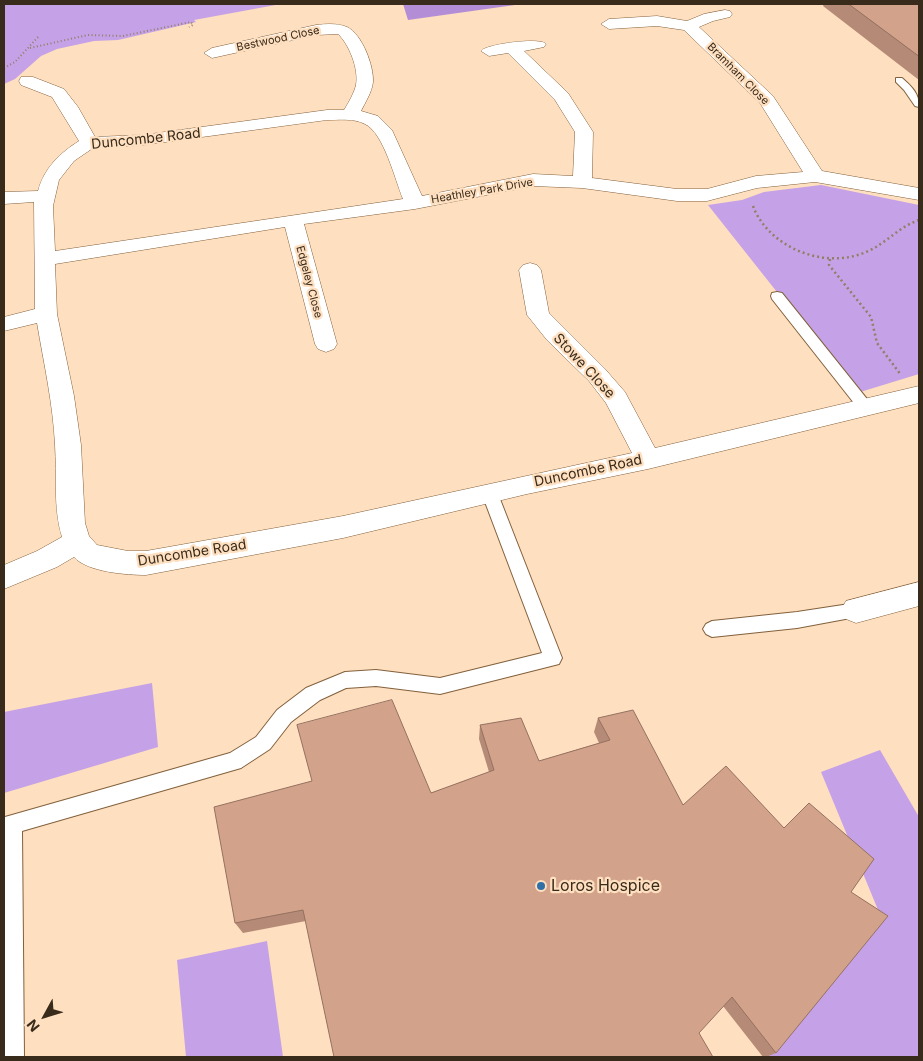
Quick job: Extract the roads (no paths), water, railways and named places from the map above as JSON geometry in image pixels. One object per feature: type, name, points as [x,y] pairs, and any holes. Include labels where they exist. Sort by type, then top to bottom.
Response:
[{"type":"street","points":[[609,24],[657,21],[689,26],[709,17],[725,14]]},
{"type":"street","name":"Bramham Close","points":[[689,26],[767,100],[815,176]]},
{"type":"street","name":"Bestwood Close","points":[[212,53],[316,30],[331,29],[343,32],[352,42],[363,69],[365,83],[351,114]]},
{"type":"street","points":[[489,51],[538,44]]},
{"type":"street","points":[[512,48],[562,97],[584,132],[582,182]]},
{"type":"street","points":[[27,81],[58,93],[70,107],[89,143]]},
{"type":"street","name":"Duncombe Road","points":[[415,203],[387,133],[373,120],[351,114],[328,114],[143,140],[89,143],[60,164],[50,180],[43,206],[46,314],[62,396],[68,445],[71,523],[77,542],[89,555],[128,563],[146,563],[344,527],[527,484],[648,459],[918,397]]},
{"type":"street","name":"Heathley Park Drive","points":[[45,259],[415,203],[533,180],[582,182],[677,195],[707,195],[756,182],[815,176],[919,194]]},
{"type":"street","points":[[4,198],[46,196]]},
{"type":"street","name":"Edgeley Close","points":[[293,220],[326,344]]},
{"type":"street","name":"Stowe Close","points":[[530,270],[538,316],[555,336],[597,375],[616,398],[648,459]]},
{"type":"street","points":[[4,324],[46,314]]},
{"type":"street","points":[[4,577],[48,559],[77,542]]},
{"type":"street","points":[[856,610],[919,594]]},
{"type":"lane","points":[[899,80],[919,104]]},
{"type":"lane","points":[[777,296],[866,408]]},
{"type":"lane","points":[[12,1057],[12,824],[234,760],[264,743],[284,716],[314,694],[345,680],[376,678],[440,686],[553,658],[490,494]]},
{"type":"lane","points":[[712,629],[798,620],[856,610]]},
{"type":"place","name":"Loros Hospice","points":[[541,886]]}]
